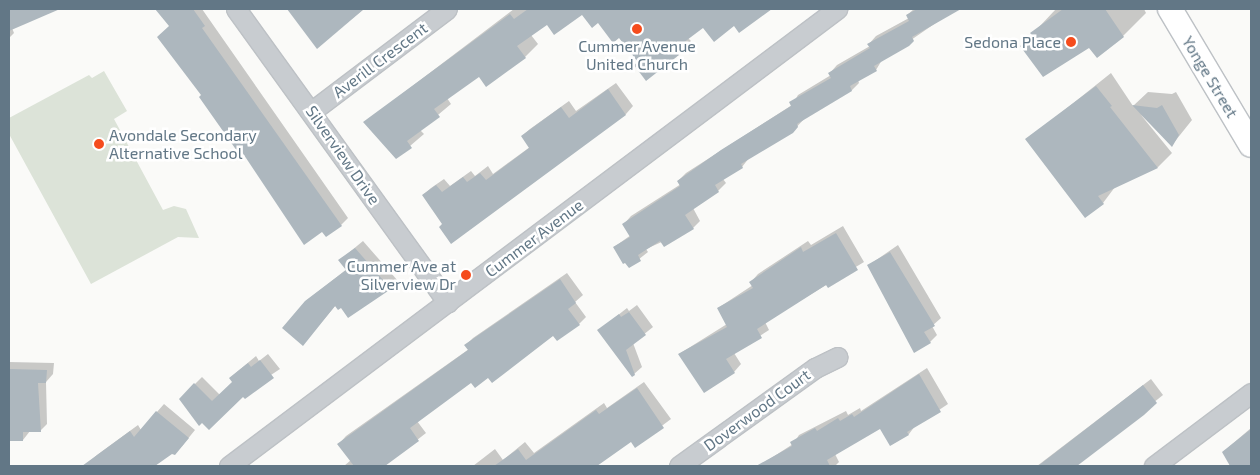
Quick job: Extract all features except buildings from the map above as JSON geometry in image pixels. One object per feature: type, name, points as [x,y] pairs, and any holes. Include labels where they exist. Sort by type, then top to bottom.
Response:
[{"type":"main road","name":"Yonge Street","points":[[1170,9],[1251,145]]},
{"type":"street","name":"Silverview Drive","points":[[236,9],[312,111],[448,303]]},
{"type":"street","name":"Averill Crescent","points":[[312,111],[447,9]]},
{"type":"street","name":"Cummer Avenue","points":[[230,466],[837,9]]},
{"type":"street","name":"Doverwood Court","points":[[679,466],[815,368],[838,357]]},
{"type":"street","points":[[1154,466],[1251,393]]},
{"type":"shaded area","points":[[104,71],[127,111],[114,119],[163,210],[174,206],[186,209],[199,238],[178,237],[91,284],[9,134],[9,118],[89,75],[92,78]]},
{"type":"place","name":"Cummer Avenue United Church","points":[[637,29]]},
{"type":"place","name":"Sedona Place","points":[[1071,42]]},
{"type":"place","name":"Avondale Secondary Alternative School","points":[[99,144]]},
{"type":"place","name":"Cummer Ave at Silverview Dr","points":[[466,275]]}]
